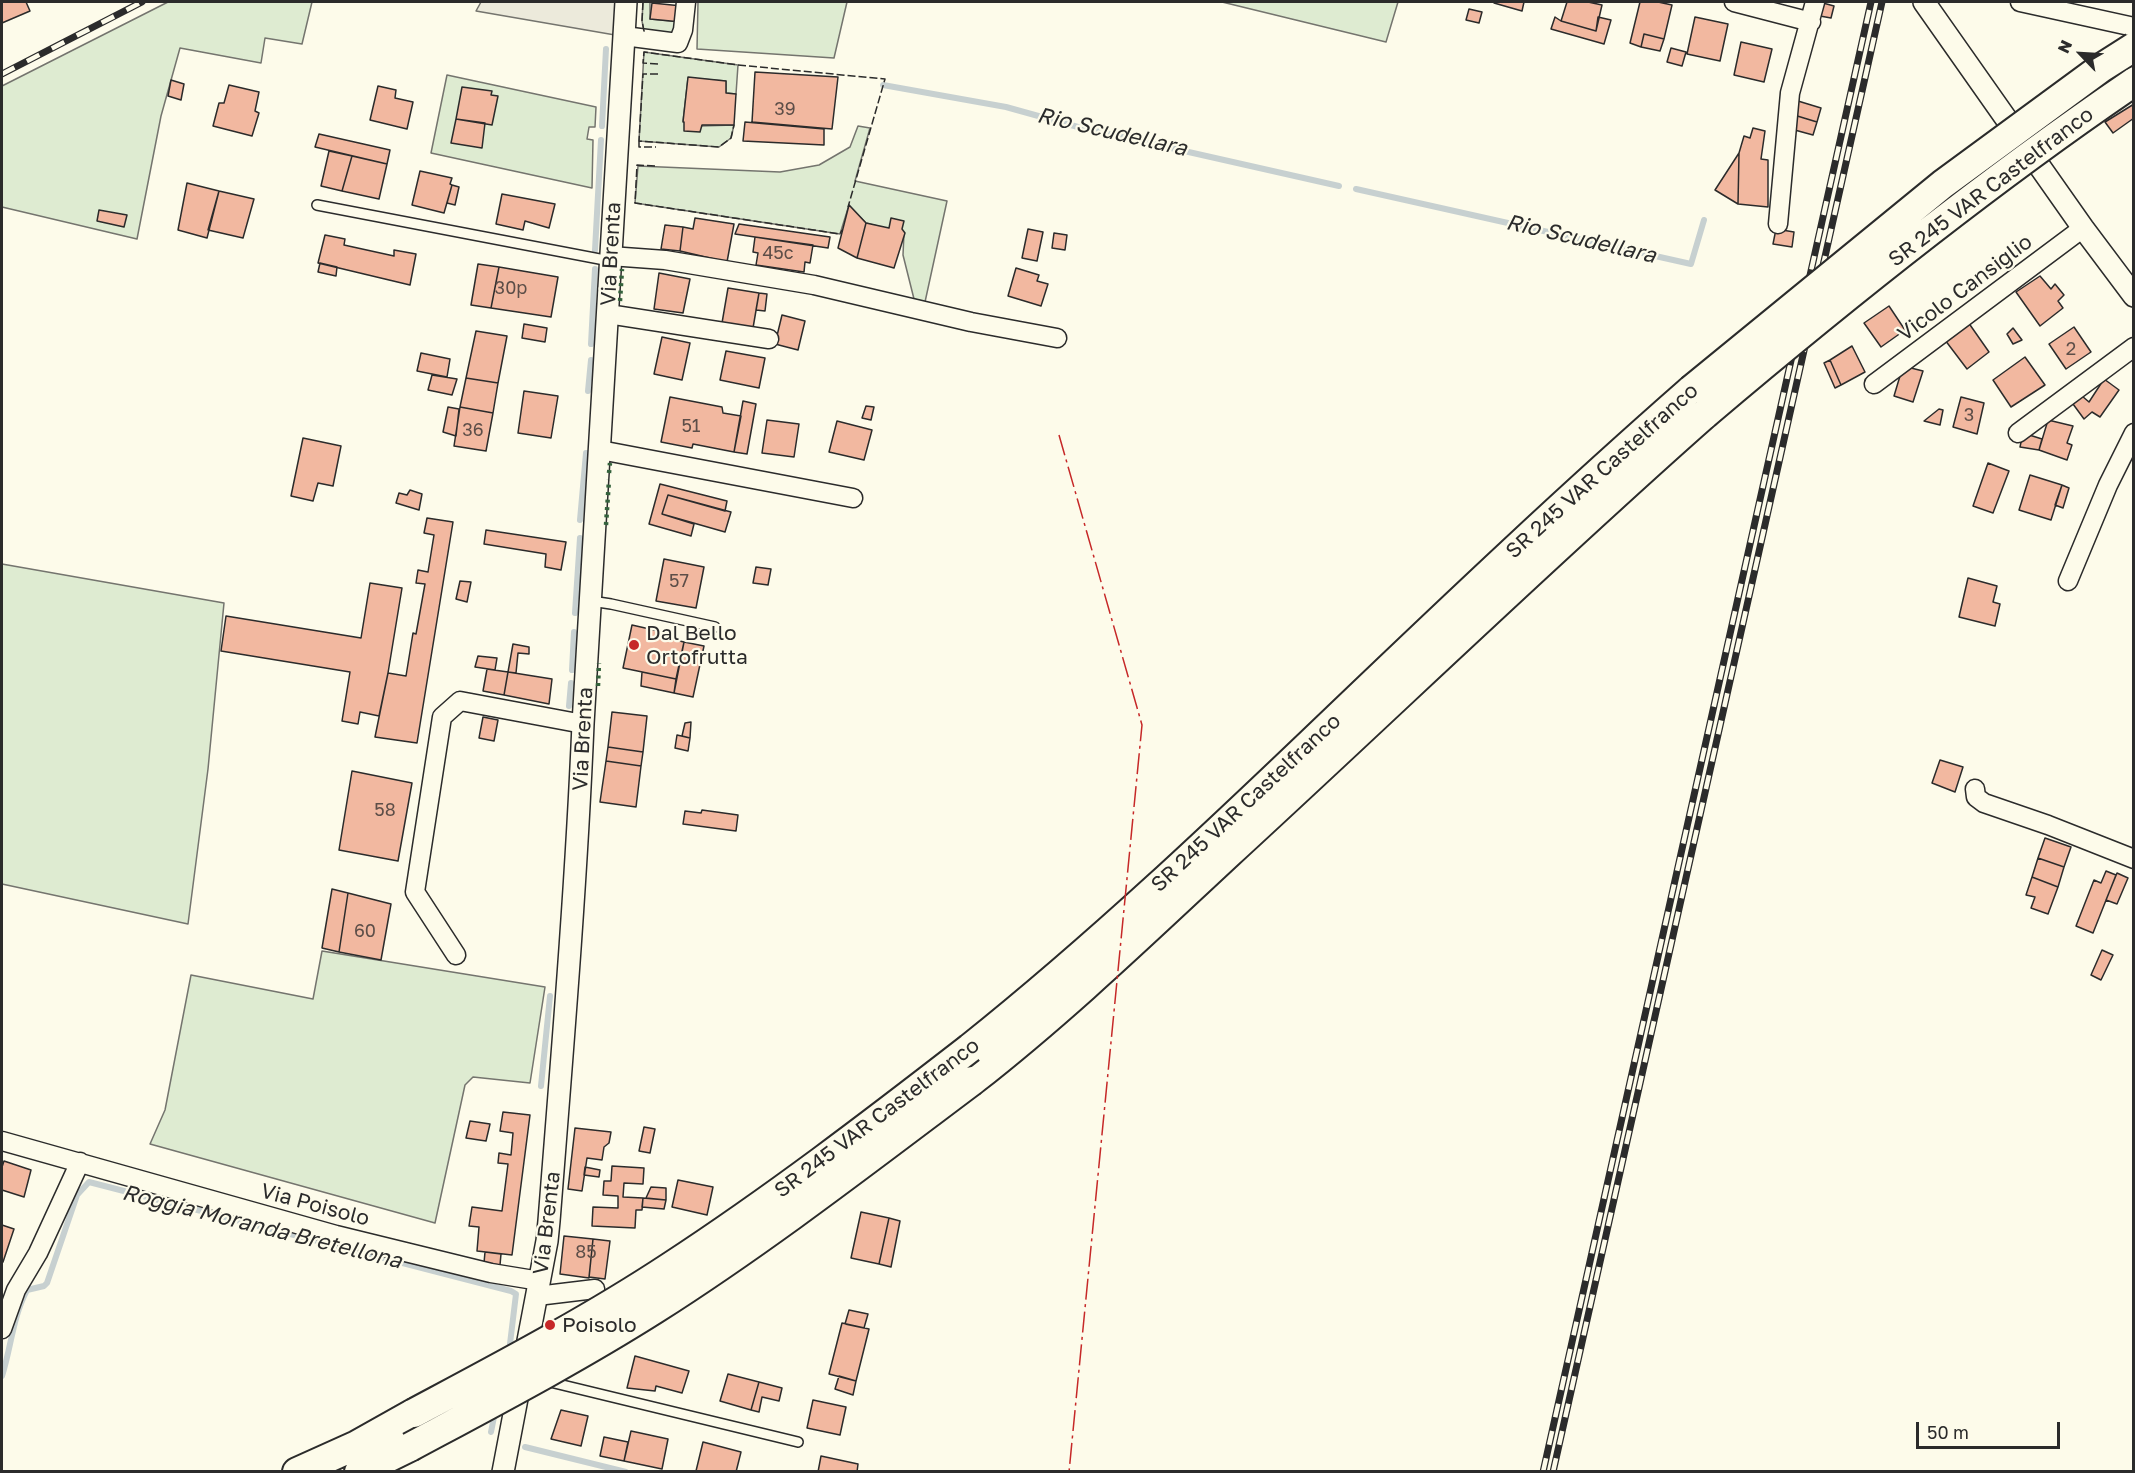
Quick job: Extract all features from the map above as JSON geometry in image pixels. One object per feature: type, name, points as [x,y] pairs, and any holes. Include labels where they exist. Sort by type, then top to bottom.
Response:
[{"type":"highway","name":"SR 245 VAR Castelfranco","points":[[297,1472],[357,1445],[562,1333],[669,1268],[840,1148],[970,1048],[1065,970],[1203,845],[1512,552],[1698,402],[1943,184],[2133,47]]},
{"type":"highway","name":"SR 245 VAR Castelfranco","points":[[359,1472],[410,1448],[655,1309],[776,1227],[1018,1046],[1319,771],[1528,573],[1698,402],[1779,351],[1952,213],[2133,82]]},
{"type":"street","name":"Via Brenta","points":[[502,1472],[548,1241],[578,839],[626,2]]},
{"type":"street","points":[[624,36],[678,43],[683,30],[686,2]]},
{"type":"street","points":[[1734,2],[1811,22]]},
{"type":"street","points":[[1778,224],[1790,93],[1815,2]]},
{"type":"street","points":[[1924,2],[2133,296]]},
{"type":"street","points":[[2020,2],[2133,27]]},
{"type":"street","name":"Vicolo Cansiglio","points":[[1874,384],[2083,228]]},
{"type":"street","points":[[610,258],[665,260],[814,285],[971,322],[1057,338]]},
{"type":"street","points":[[608,314],[770,339]]},
{"type":"street","points":[[2018,433],[2133,347]]},
{"type":"street","points":[[2068,581],[2108,485],[2133,433]]},
{"type":"street","points":[[600,446],[853,498]]},
{"type":"street","points":[[456,955],[415,892],[442,717],[460,701],[583,724]]},
{"type":"street","points":[[1976,789],[1976,797],[1984,803],[2048,825],[2133,859]]},
{"type":"street","name":"Via Poisolo","points":[[2,1141],[336,1234],[491,1273],[538,1289],[595,1289]]},
{"type":"street","points":[[2,1329],[16,1290],[38,1253],[80,1162]]},
{"type":"lane","points":[[317,205],[610,258]]},
{"type":"lane","points":[[591,601],[716,627]]},
{"type":"lane","points":[[522,1376],[798,1442]]},
{"type":"green space","points":[[168,2],[312,2],[302,44],[265,38],[261,63],[180,48],[161,116],[137,239],[2,207],[2,86]]},
{"type":"green space","points":[[643,2],[650,2],[650,19],[681,22],[673,36],[644,31]]},
{"type":"green space","points":[[698,2],[847,2],[834,58],[697,49]]},
{"type":"green space","points":[[1222,2],[1398,2],[1386,42]]},
{"type":"green space","points":[[644,52],[738,65],[736,94],[726,93],[726,81],[688,78],[683,121],[701,126],[734,125],[731,138],[719,147],[639,141]]},
{"type":"green space","points":[[447,75],[596,107],[595,127],[589,127],[587,139],[593,140],[592,188],[431,153]]},
{"type":"green space","points":[[858,126],[870,128],[855,181],[947,201],[925,302],[914,299],[903,255],[904,233],[866,223],[849,205],[840,234],[635,203],[638,166],[780,172],[819,165],[850,147]]},
{"type":"green space","points":[[2,564],[224,603],[208,769],[188,924],[2,884]]},
{"type":"green space","points":[[322,951],[545,987],[530,1083],[473,1077],[465,1085],[435,1223],[150,1144],[165,1110],[191,975],[313,999]]},
{"type":"shaded area","points":[[481,2],[617,2],[615,35],[476,11]]},
{"type":"building","points":[[2,2],[26,2],[30,11],[2,23]]},
{"type":"building","points":[[1495,2],[1524,2],[1522,11]]},
{"type":"building","points":[[1567,2],[1602,5],[1596,31],[1561,21]]},
{"type":"building","points":[[1640,2],[1672,5],[1664,39],[1644,34],[1641,47],[1630,43]]},
{"type":"building","points":[[652,3],[682,6],[681,22],[650,19]]},
{"type":"building","points":[[1823,3],[1834,6],[1831,18],[1820,16]]},
{"type":"building","points":[[1469,9],[1482,12],[1479,23],[1466,20]]},
{"type":"building","points":[[1555,17],[1561,21],[1596,31],[1598,17],[1611,20],[1604,44],[1551,29]]},
{"type":"building","points":[[1695,17],[1728,24],[1720,61],[1687,54]]},
{"type":"building","points":[[1644,34],[1664,39],[1660,51],[1641,47]]},
{"type":"building","points":[[1741,42],[1772,49],[1764,82],[1734,75]]},
{"type":"building","points":[[1671,48],[1686,52],[1682,66],[1667,62]]},
{"type":"building","points":[[755,72],[838,77],[832,129],[752,122]]},
{"type":"building","points":[[688,77],[726,81],[726,93],[736,94],[734,125],[702,125],[700,132],[684,131]]},
{"type":"building","points":[[171,80],[184,84],[181,100],[168,96]]},
{"type":"building","points":[[229,85],[259,92],[255,111],[259,113],[252,136],[213,126],[219,103],[224,103]]},
{"type":"building","points":[[378,86],[396,90],[395,98],[413,102],[407,129],[370,120]]},
{"type":"building","points":[[462,87],[492,91],[491,95],[498,96],[492,125],[456,119]]},
{"type":"building","points":[[1798,101],[1821,108],[1817,122],[1794,115]]},
{"type":"building","points":[[2134,104],[2134,118],[2113,133],[2105,122]]},
{"type":"building","points":[[1794,115],[1817,122],[1813,135],[1791,129]]},
{"type":"building","points":[[456,119],[485,123],[482,148],[451,143]]},
{"type":"building","points":[[745,122],[824,129],[824,145],[743,141]]},
{"type":"building","points":[[1753,128],[1765,131],[1761,159],[1768,160],[1768,207],[1738,204],[1739,153],[1744,136],[1750,138]]},
{"type":"building","points":[[319,134],[390,150],[387,164],[315,147]]},
{"type":"building","points":[[329,151],[352,156],[342,191],[321,186]]},
{"type":"building","points":[[1739,153],[1738,204],[1715,190]]},
{"type":"building","points":[[352,156],[387,164],[379,199],[342,191]]},
{"type":"building","points":[[420,171],[452,178],[444,213],[412,205]]},
{"type":"building","points":[[187,183],[219,191],[207,238],[178,230]]},
{"type":"building","points":[[452,185],[459,187],[455,205],[447,203]]},
{"type":"building","points":[[219,191],[254,199],[243,238],[208,230]]},
{"type":"building","points":[[502,194],[555,204],[549,228],[525,221],[523,230],[496,224]]},
{"type":"building","points":[[849,205],[866,223],[857,258],[838,248]]},
{"type":"building","points":[[99,210],[127,215],[124,227],[97,221]]},
{"type":"building","points":[[695,218],[734,224],[727,262],[680,251],[683,227],[693,229]]},
{"type":"building","points":[[891,218],[904,221],[902,229],[905,233],[894,268],[857,258],[866,223],[889,228]]},
{"type":"building","points":[[739,224],[830,237],[828,248],[735,234]]},
{"type":"building","points":[[665,225],[683,227],[680,251],[661,249]]},
{"type":"building","points":[[1028,229],[1043,232],[1037,261],[1022,258]]},
{"type":"building","points":[[1776,229],[1794,232],[1792,247],[1773,244]]},
{"type":"building","points":[[1054,233],[1067,235],[1065,250],[1052,248]]},
{"type":"building","points":[[325,235],[345,239],[344,245],[394,256],[394,250],[416,254],[410,285],[318,263]]},
{"type":"building","points":[[755,237],[813,245],[810,263],[805,262],[804,272],[756,265],[758,253],[753,252]]},
{"type":"building","points":[[320,263],[337,267],[336,276],[318,272]]},
{"type":"building","points":[[478,264],[499,267],[491,308],[471,305]]},
{"type":"building","points":[[499,267],[558,277],[551,317],[491,308]]},
{"type":"building","points":[[1016,268],[1039,275],[1037,281],[1048,284],[1041,306],[1008,296]]},
{"type":"building","points":[[659,273],[690,279],[683,313],[654,309]]},
{"type":"building","points":[[2040,276],[2051,289],[2055,284],[2064,295],[2058,301],[2063,308],[2040,326],[2016,292]]},
{"type":"building","points":[[728,288],[759,293],[753,328],[722,323]]},
{"type":"building","points":[[759,293],[767,294],[765,311],[756,310]]},
{"type":"building","points":[[1889,306],[1905,330],[1881,347],[1864,323]]},
{"type":"building","points":[[782,315],[805,321],[798,350],[775,344]]},
{"type":"building","points":[[1968,322],[1989,352],[1967,369],[1945,340]]},
{"type":"building","points":[[524,324],[547,328],[545,342],[522,338]]},
{"type":"building","points":[[2074,327],[2091,352],[2066,369],[2049,344]]},
{"type":"building","points":[[2013,328],[2022,340],[2013,344],[2007,334]]},
{"type":"building","points":[[476,331],[507,336],[498,383],[466,378]]},
{"type":"building","points":[[662,337],[690,343],[682,380],[654,374]]},
{"type":"building","points":[[1852,346],[1865,372],[1841,385],[1830,360]]},
{"type":"building","points":[[726,351],[765,358],[759,388],[720,380]]},
{"type":"building","points":[[421,353],[450,359],[447,377],[417,371]]},
{"type":"building","points":[[2025,357],[2045,385],[2011,407],[1993,380]]},
{"type":"building","points":[[1830,360],[1841,385],[1835,388],[1824,363]]},
{"type":"building","points":[[1903,366],[1923,371],[1913,402],[1894,396]]},
{"type":"building","points":[[432,375],[457,379],[452,395],[428,390]]},
{"type":"building","points":[[466,378],[498,383],[493,413],[460,407]]},
{"type":"building","points":[[2104,379],[2119,390],[2100,417],[2092,412],[2084,419],[2073,404],[2082,396],[2089,402]]},
{"type":"building","points":[[524,391],[558,396],[551,438],[518,433]]},
{"type":"building","points":[[670,397],[722,407],[723,413],[741,416],[734,452],[693,444],[692,448],[661,442]]},
{"type":"building","points":[[1961,397],[1984,403],[1977,434],[1953,427]]},
{"type":"building","points":[[743,401],[756,404],[747,454],[734,452]]},
{"type":"building","points":[[866,406],[874,407],[871,420],[862,418]]},
{"type":"building","points":[[448,407],[459,409],[456,436],[443,432]]},
{"type":"building","points":[[460,407],[493,413],[486,451],[454,446]]},
{"type":"building","points":[[1939,409],[1943,410],[1940,425],[1924,421]]},
{"type":"building","points":[[767,420],[799,424],[794,457],[762,453]]},
{"type":"building","points":[[2048,420],[2073,426],[2067,443],[2072,445],[2067,460],[2039,450]]},
{"type":"building","points":[[837,421],[872,430],[864,460],[829,452]]},
{"type":"building","points":[[2023,433],[2042,439],[2039,450],[2020,447]]},
{"type":"building","points":[[303,438],[341,446],[333,486],[318,483],[313,501],[291,496]]},
{"type":"building","points":[[1988,463],[2009,471],[1993,513],[1973,506]]},
{"type":"building","points":[[2030,475],[2062,485],[2051,520],[2019,510]]},
{"type":"building","points":[[660,484],[727,501],[725,511],[668,495],[662,514],[694,524],[691,536],[649,524]]},
{"type":"building","points":[[2062,485],[2069,488],[2063,508],[2055,505]]},
{"type":"building","points":[[410,490],[422,494],[419,510],[396,503],[399,493],[407,495]]},
{"type":"building","points":[[668,495],[731,512],[725,532],[662,514]]},
{"type":"building","points":[[427,518],[453,522],[417,743],[375,737],[388,673],[406,676],[413,633],[416,634],[425,584],[416,583],[418,570],[428,572],[434,535],[424,533]]},
{"type":"building","points":[[486,530],[566,542],[561,570],[545,567],[546,554],[484,544]]},
{"type":"building","points":[[664,559],[704,567],[696,608],[656,601]]},
{"type":"building","points":[[756,567],[771,569],[768,585],[753,583]]},
{"type":"building","points":[[1968,578],[1997,586],[1993,602],[2000,604],[1995,626],[1959,617]]},
{"type":"building","points":[[460,581],[471,582],[467,602],[456,599]]},
{"type":"building","points":[[370,583],[402,588],[379,716],[360,712],[358,724],[342,721],[350,672],[221,651],[226,616],[361,638]]},
{"type":"building","points":[[632,625],[667,633],[666,638],[684,642],[676,679],[623,668]]},
{"type":"building","points":[[684,642],[704,646],[693,697],[674,693]]},
{"type":"building","points":[[513,644],[529,647],[529,654],[518,653],[516,673],[508,672]]},
{"type":"building","points":[[478,656],[497,658],[495,670],[475,667]]},
{"type":"building","points":[[487,669],[508,672],[504,695],[483,691]]},
{"type":"building","points":[[508,672],[552,679],[549,704],[504,695]]},
{"type":"building","points":[[642,672],[676,679],[674,693],[641,686]]},
{"type":"building","points":[[612,712],[647,716],[643,752],[608,747]]},
{"type":"building","points":[[483,717],[498,720],[494,741],[479,738]]},
{"type":"building","points":[[691,722],[690,738],[682,736],[685,723]]},
{"type":"building","points":[[677,735],[690,738],[688,751],[675,748]]},
{"type":"building","points":[[608,747],[643,752],[641,766],[606,761]]},
{"type":"building","points":[[1940,760],[1963,767],[1955,792],[1932,783]]},
{"type":"building","points":[[606,761],[641,766],[636,807],[600,802]]},
{"type":"building","points":[[352,771],[412,783],[398,861],[339,850]]},
{"type":"building","points":[[702,810],[738,815],[736,831],[683,824],[685,811],[701,813]]},
{"type":"building","points":[[2045,838],[2071,847],[2064,867],[2038,858]]},
{"type":"building","points":[[2038,858],[2064,867],[2058,887],[2032,877]]},
{"type":"building","points":[[2106,871],[2116,875],[2093,933],[2076,926],[2094,880],[2101,883]]},
{"type":"building","points":[[2117,873],[2128,878],[2117,904],[2106,900]]},
{"type":"building","points":[[2032,877],[2058,887],[2048,914],[2031,908],[2035,897],[2026,895]]},
{"type":"building","points":[[332,889],[348,893],[339,952],[322,948]]},
{"type":"building","points":[[348,893],[391,904],[381,960],[339,952]]},
{"type":"building","points":[[2102,950],[2113,955],[2101,980],[2091,975]]},
{"type":"building","points":[[503,1112],[530,1115],[512,1255],[477,1251],[479,1227],[469,1226],[472,1207],[502,1211],[508,1164],[498,1163],[499,1153],[511,1155],[513,1133],[500,1131]]},
{"type":"building","points":[[470,1121],[490,1124],[486,1141],[466,1138]]},
{"type":"building","points":[[644,1127],[655,1129],[650,1153],[639,1151]]},
{"type":"building","points":[[575,1128],[611,1132],[609,1143],[604,1147],[602,1160],[587,1158],[582,1191],[568,1189]]},
{"type":"building","points":[[4,1161],[31,1170],[24,1197],[2,1190]]},
{"type":"building","points":[[612,1166],[644,1168],[643,1184],[624,1183],[623,1197],[643,1198],[642,1210],[636,1210],[635,1228],[592,1226],[593,1207],[618,1208],[618,1196],[603,1195],[604,1181],[611,1181]]},
{"type":"building","points":[[585,1167],[600,1170],[599,1177],[584,1175]]},
{"type":"building","points":[[678,1180],[713,1187],[707,1215],[672,1207]]},
{"type":"building","points":[[651,1187],[666,1188],[666,1200],[646,1198]]},
{"type":"building","points":[[643,1198],[666,1200],[664,1209],[642,1207]]},
{"type":"building","points":[[861,1212],[889,1218],[879,1264],[851,1258]]},
{"type":"building","points":[[889,1218],[900,1221],[891,1267],[879,1264]]},
{"type":"building","points":[[2,1225],[14,1229],[3,1262],[2,1261]]},
{"type":"building","points":[[564,1236],[593,1239],[589,1278],[560,1274]]},
{"type":"building","points":[[593,1239],[610,1241],[605,1279],[589,1277]]},
{"type":"building","points":[[485,1252],[501,1254],[500,1265],[484,1263]]},
{"type":"building","points":[[849,1310],[868,1314],[864,1328],[845,1324]]},
{"type":"building","points":[[842,1323],[869,1329],[856,1381],[829,1374]]},
{"type":"building","points":[[635,1356],[689,1371],[682,1393],[656,1386],[655,1391],[627,1388]]},
{"type":"building","points":[[728,1374],[759,1382],[751,1410],[720,1401]]},
{"type":"building","points":[[839,1376],[856,1381],[853,1395],[835,1389]]},
{"type":"building","points":[[759,1382],[782,1388],[779,1401],[762,1397],[759,1412],[751,1410]]},
{"type":"building","points":[[813,1400],[846,1407],[840,1435],[807,1428]]},
{"type":"building","points":[[561,1410],[588,1416],[581,1446],[551,1439]]},
{"type":"building","points":[[631,1431],[668,1439],[662,1469],[624,1461]]},
{"type":"building","points":[[604,1437],[628,1442],[624,1461],[600,1456]]},
{"type":"building","points":[[703,1442],[741,1452],[736,1472],[696,1471]]},
{"type":"building","points":[[821,1456],[858,1464],[857,1472],[818,1472]]},
{"type":"waterway","points":[[602,126],[606,49]]},
{"type":"waterway","name":"Rio Scudellara","points":[[883,85],[1006,107],[1078,127],[1339,186]]},
{"type":"waterway","points":[[595,250],[601,140]]},
{"type":"waterway","name":"Rio Scudellara","points":[[1356,189],[1691,264],[1704,220]]},
{"type":"waterway","points":[[591,344],[595,269]]},
{"type":"waterway","points":[[588,391],[591,360]]},
{"type":"waterway","points":[[580,520],[586,453]]},
{"type":"waterway","points":[[575,613],[580,538]]},
{"type":"waterway","points":[[572,670],[574,632]]},
{"type":"waterway","points":[[569,706],[571,683]]},
{"type":"waterway","points":[[541,1086],[550,996]]},
{"type":"waterway","name":"Roggia Moranda Bretellona","points":[[2,1376],[22,1300],[27,1290],[44,1286],[47,1283],[77,1195],[89,1182],[511,1291],[516,1294],[509,1352]]},
{"type":"waterway","name":"Roggia Moranda Bretellona","points":[[491,1432],[495,1412]]},
{"type":"waterway","name":"Rio Scudellara","points":[[525,1447],[626,1472]]},
{"type":"railway","points":[[2,74],[142,2]]},
{"type":"railway","points":[[1543,1472],[1871,2]]},
{"type":"railway","points":[[1553,1472],[1882,2]]},
{"type":"hedge","points":[[620,301],[622,269]]},
{"type":"hedge","points":[[609,473],[610,463]]},
{"type":"hedge","points":[[606,525],[609,480]]},
{"type":"hedge","points":[[598,686],[599,663]]},
{"type":"fence","points":[[643,2],[642,21],[644,31],[647,33]]},
{"type":"fence","points":[[658,64],[643,63],[644,52],[738,65],[885,79],[848,207]]},
{"type":"fence","points":[[658,74],[643,74],[639,141],[719,147],[731,138],[734,125]]},
{"type":"fence","points":[[639,141],[639,147],[656,147]]},
{"type":"fence","points":[[655,166],[637,165],[635,203],[840,234],[842,230]]},
{"type":"power","points":[[1059,435],[1142,725],[1069,1472]]},
{"type":"place","name":"Dal Bello Ortofrutta","points":[[634,645]]},
{"type":"place","name":"Poisolo","points":[[550,1325]]}]
